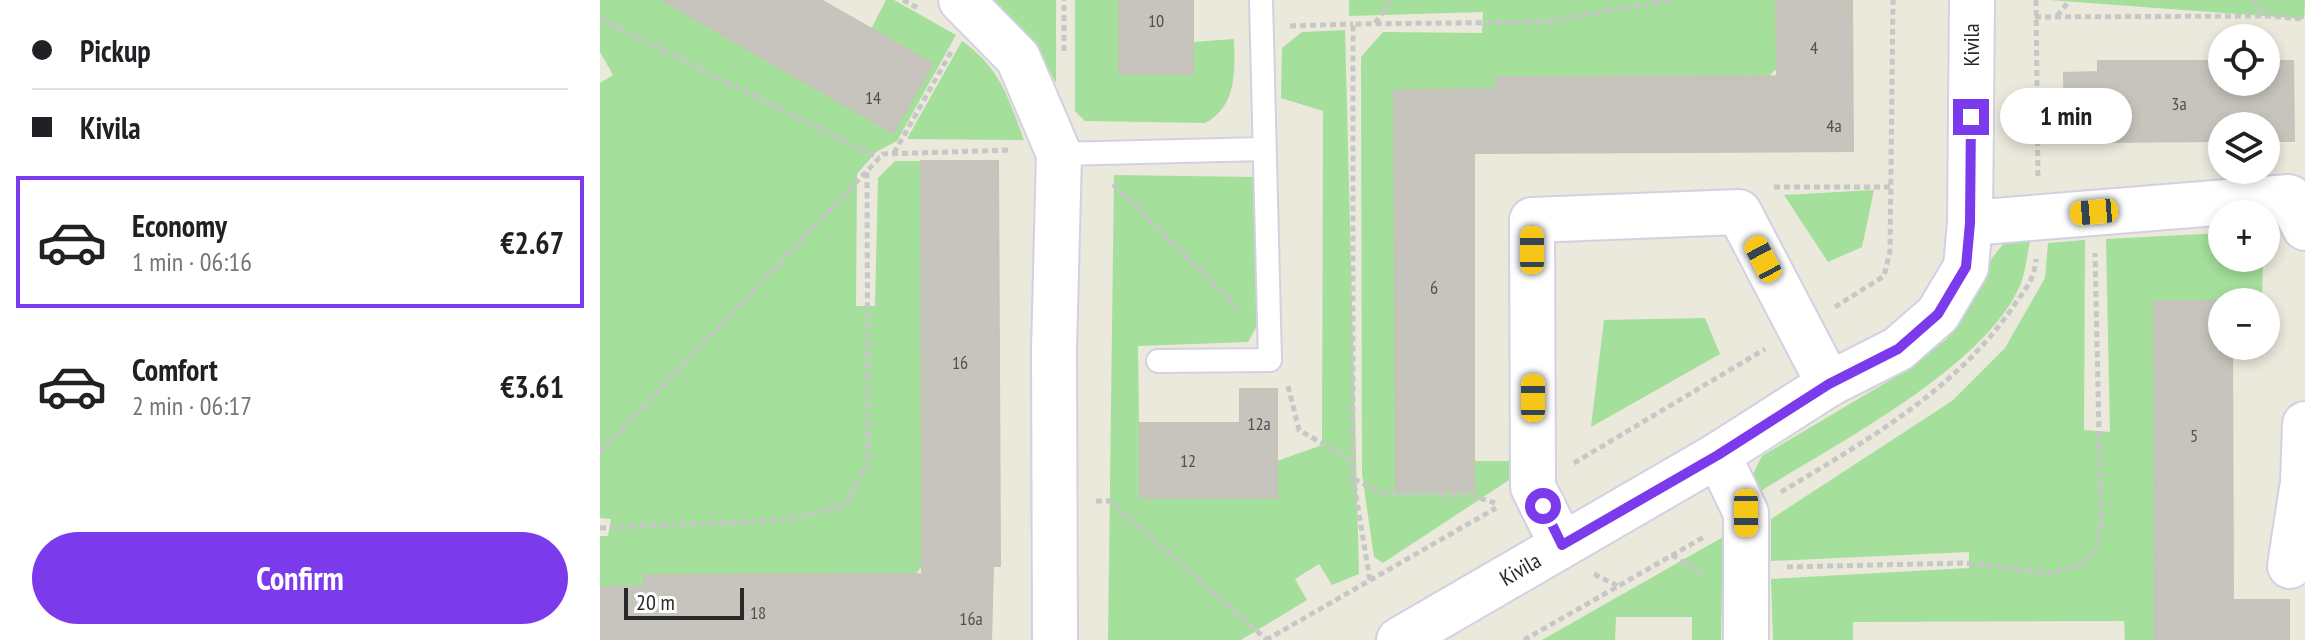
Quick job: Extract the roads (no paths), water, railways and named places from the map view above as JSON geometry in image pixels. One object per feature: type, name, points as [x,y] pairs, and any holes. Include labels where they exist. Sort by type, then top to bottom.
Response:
[{"type":"street","points":[[961,0],[1018,58],[1071,154],[1055,501],[1055,640]]},
{"type":"street","name":"Kivila","points":[[1399,640],[1718,455],[1829,384],[1898,349],[1938,314],[1966,267],[1970,223],[1972,0]]},
{"type":"street","points":[[1970,223],[2289,197],[2305,228]]},
{"type":"street","points":[[1562,545],[1517,496],[1532,220],[1739,212],[1829,384]]},
{"type":"street","points":[[2290,566],[2303,482],[2305,424]]},
{"type":"street","points":[[1718,455],[1746,513],[1746,640]]},
{"type":"lane","points":[[1158,361],[1269,349],[1261,0]]},
{"type":"lane","points":[[1071,154],[1263,149]]}]
